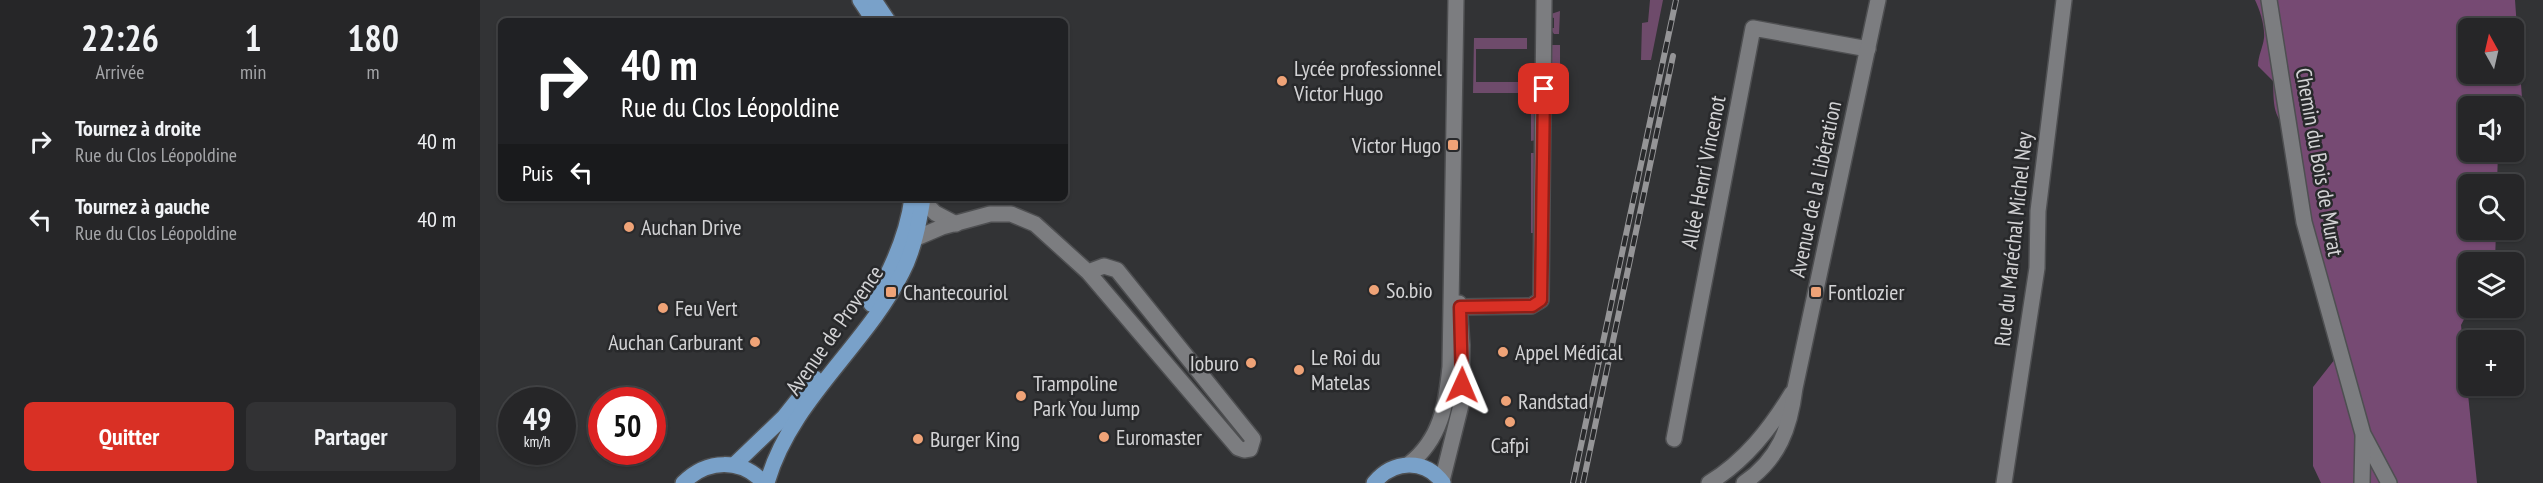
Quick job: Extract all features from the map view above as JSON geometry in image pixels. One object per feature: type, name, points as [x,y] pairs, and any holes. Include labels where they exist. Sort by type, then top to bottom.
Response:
[{"type":"main road","points":[[860,0],[872,18]]},
{"type":"main road","points":[[874,0],[886,18]]},
{"type":"main road","name":"Avenue de Provence","points":[[734,465],[784,417],[872,303],[896,256],[909,217],[918,201]]},
{"type":"main road","name":"Avenue de Provence","points":[[766,483],[785,439],[903,272],[915,239],[919,201]]},
{"type":"main road","points":[[1374,483],[1389,469],[1408,464],[1427,469],[1442,482]]},
{"type":"main road","points":[[683,483],[696,472],[710,466],[734,465],[747,469],[766,483]]},
{"type":"street","points":[[1408,464],[1428,445],[1437,432],[1447,392],[1450,367],[1456,0]]},
{"type":"street","points":[[1460,307],[1532,306],[1541,300],[1544,0]]},
{"type":"street","name":"Avenue de la Libération","points":[[1749,482],[1784,437],[1791,419],[1795,388],[1878,0]]},
{"type":"street","name":"Rue du Maréchal Michel Ney","points":[[2004,483],[2037,268],[2038,211],[2064,0]]},
{"type":"street","name":"Chemin du Bois de Murat","points":[[2269,0],[2304,222],[2363,434]]},
{"type":"street","name":"Allée Henri Vincenot","points":[[1674,439],[1753,28],[1868,49]]},
{"type":"street","points":[[921,201],[931,210],[956,224]]},
{"type":"street","points":[[915,239],[956,224],[990,214],[1002,213],[1022,217],[1048,233],[1088,272],[1238,448],[1244,450],[1250,448],[1253,439],[1117,270],[1104,266],[1088,272]]},
{"type":"street","points":[[1442,482],[1461,405],[1462,345],[1453,235]]},
{"type":"street","name":"Avenue de la Libération","points":[[1708,483],[1737,464],[1762,437],[1795,388]]},
{"type":"street","points":[[2362,483],[2363,434]]},
{"type":"street","points":[[2363,434],[2389,483]]},
{"type":"street","points":[[1737,464],[1749,482]]},
{"type":"shaded area","points":[[1650,0],[1663,0],[1651,60],[1641,60],[1642,23],[1648,22]]},
{"type":"shaded area","points":[[2255,0],[2515,0],[2516,18],[2458,18],[2458,84],[2521,84],[2522,96],[2458,96],[2458,162],[2498,162],[2497,174],[2458,174],[2458,240],[2496,240],[2495,252],[2458,252],[2458,318],[2465,318],[2462,330],[2458,330],[2458,396],[2468,396],[2477,483],[2321,483],[2313,466],[2313,387],[2335,359],[2342,329],[2329,299],[2327,276],[2315,254],[2288,131],[2276,114],[2273,81],[2258,66],[2264,33],[2262,18]]},
{"type":"shaded area","points":[[1560,11],[1559,34],[1554,34],[1550,28],[1554,28],[1554,18],[1550,17],[1551,14]]},
{"type":"shaded area","points":[[1474,38],[1527,38],[1527,49],[1476,49],[1476,82],[1527,82],[1527,93],[1473,93]]},
{"type":"shaded area","points":[[1551,45],[1560,45],[1560,66],[1552,66]]},
{"type":"shaded area","points":[[1531,72],[1538,73],[1540,80],[1535,80],[1536,140],[1531,141]]},
{"type":"shaded area","points":[[1531,153],[1535,153],[1538,162],[1534,162],[1536,233],[1531,233]]},
{"type":"railway","points":[[1573,483],[1676,0]]},
{"type":"railway","points":[[1583,483],[1673,56]]},
{"type":"place","name":"Lycée professionnel Victor Hugo","points":[[1282,81]]},
{"type":"place","name":"Victor Hugo","points":[[1453,145]]},
{"type":"place","name":"Auchan Drive","points":[[629,227]]},
{"type":"place","name":"So.bio","points":[[1374,290]]},
{"type":"place","name":"Chantecouriol","points":[[891,292]]},
{"type":"place","name":"Fontlozier","points":[[1816,292]]},
{"type":"place","name":"Feu Vert","points":[[663,308]]},
{"type":"place","name":"Auchan Carburant","points":[[755,342]]},
{"type":"place","name":"Appel Médical","points":[[1503,352]]},
{"type":"place","name":"Ioburo","points":[[1251,363]]},
{"type":"place","name":"Le Roi du Matelas","points":[[1299,370]]},
{"type":"place","name":"Trampoline Park You Jump","points":[[1021,396]]},
{"type":"place","name":"Randstad","points":[[1506,401]]},
{"type":"place","name":"Cafpi","points":[[1510,422]]},
{"type":"place","name":"Euromaster","points":[[1104,437]]},
{"type":"place","name":"Burger King","points":[[918,439]]},
{"type":"route","points":[[1462,385],[1460,307],[1532,306],[1541,300],[1543,292],[1544,89]]}]
